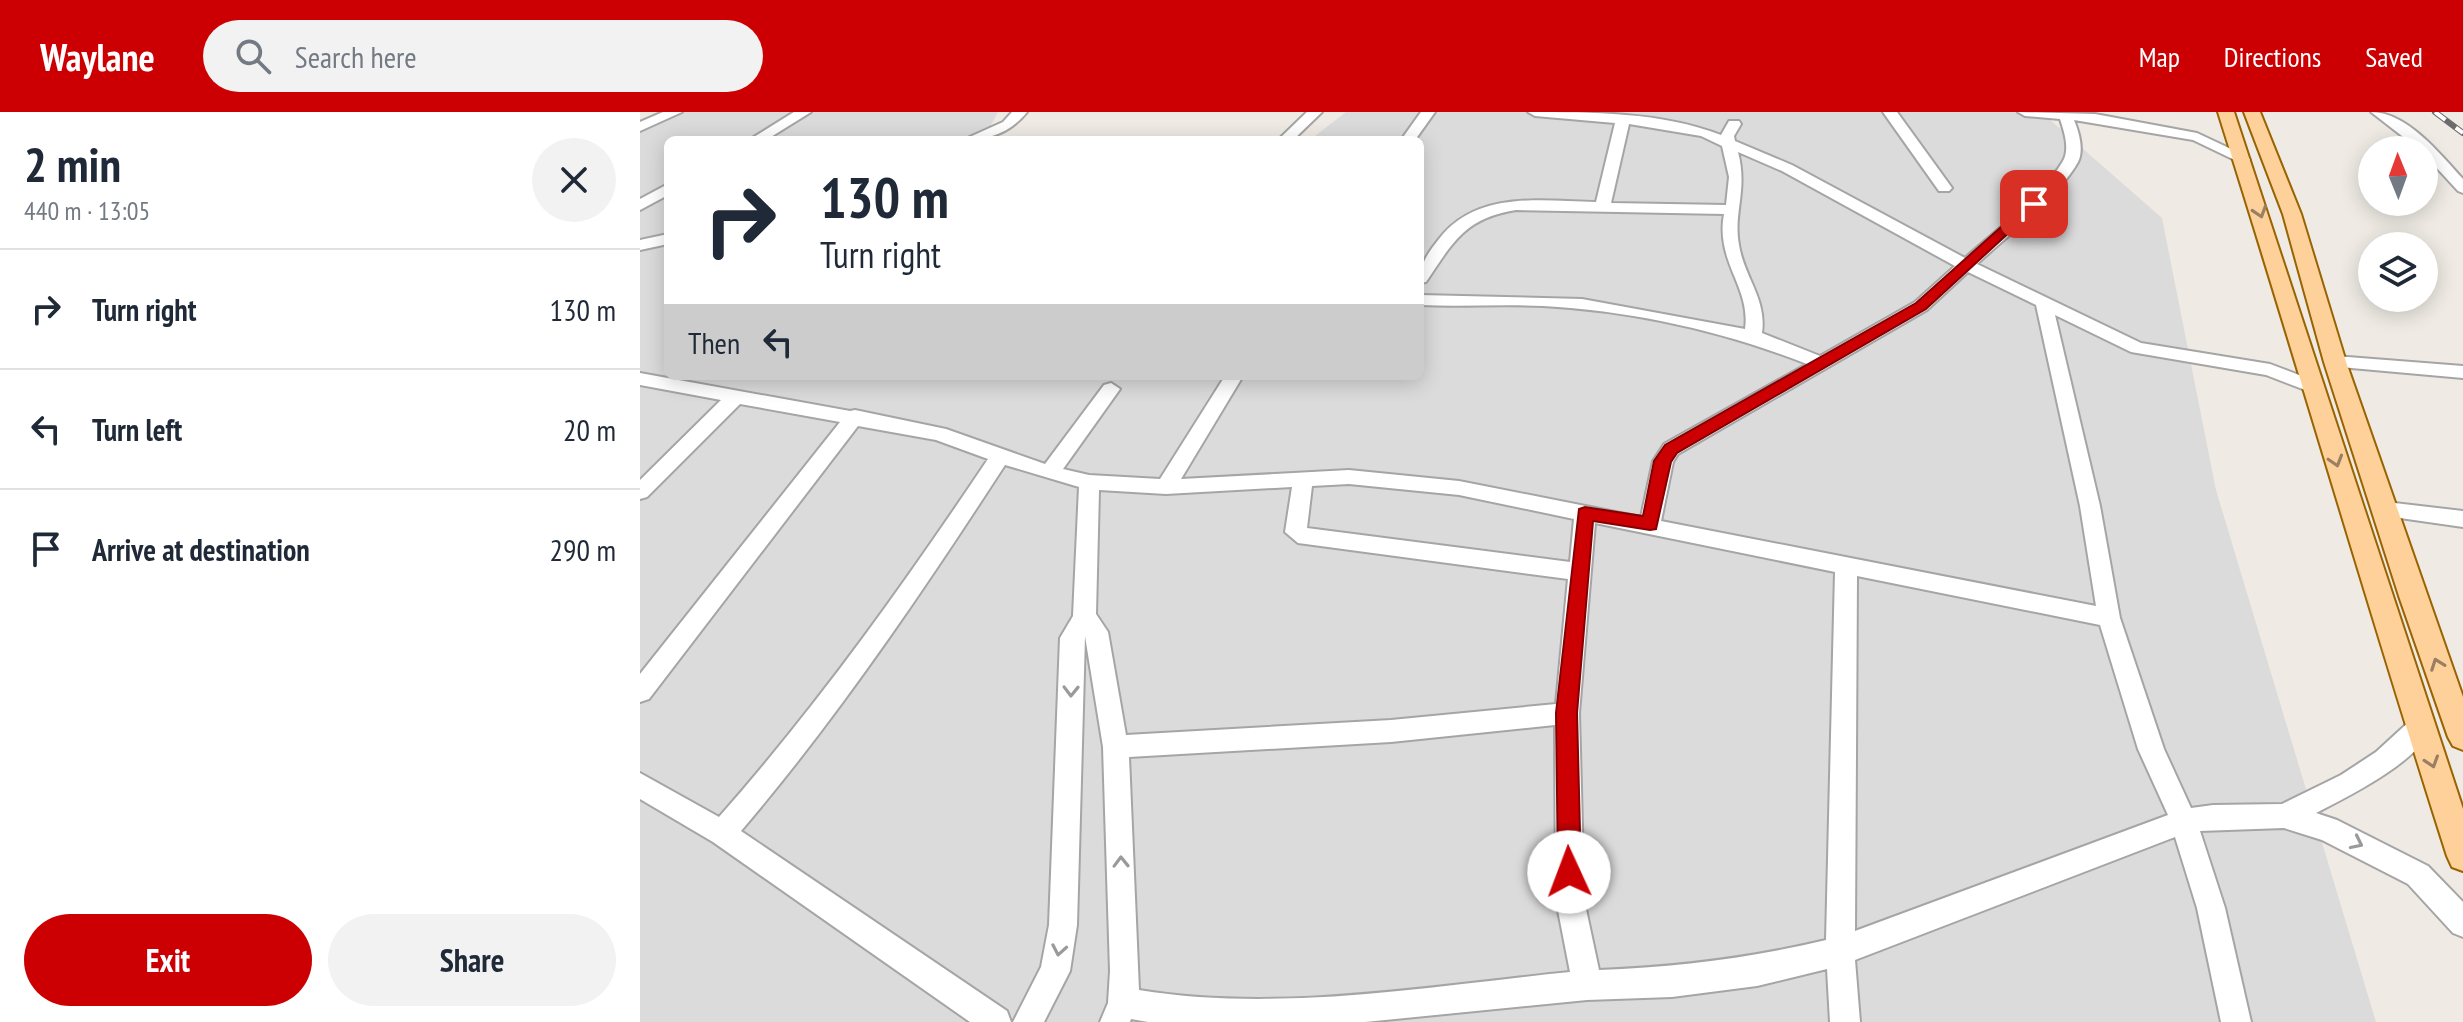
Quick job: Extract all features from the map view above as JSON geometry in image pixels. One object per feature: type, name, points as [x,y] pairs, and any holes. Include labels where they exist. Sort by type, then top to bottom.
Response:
[{"type":"main road","points":[[2252,112],[2292,214],[2335,362],[2412,596],[2463,737]]},
{"type":"main road","points":[[2229,121],[2296,326],[2376,591],[2463,856]]},
{"type":"main road","points":[[2296,326],[2326,330]]},
{"type":"main road","points":[[2376,591],[2412,596]]},
{"type":"street","points":[[640,127],[675,112]]},
{"type":"street","points":[[763,136],[804,112]]},
{"type":"street","points":[[980,136],[1008,125],[1020,112]]},
{"type":"street","points":[[1289,136],[1315,112]]},
{"type":"street","points":[[1411,136],[1428,112]]},
{"type":"street","points":[[1535,112],[1686,119],[1729,143],[1787,168],[1964,264],[2137,348],[2270,370],[2313,387]]},
{"type":"street","points":[[1890,112],[1944,188]]},
{"type":"street","points":[[2025,112],[2065,113],[2197,137],[2243,160]]},
{"type":"street","points":[[2378,112],[2426,148],[2463,188]]},
{"type":"street","points":[[1650,524],[1663,461],[1671,449],[1921,306],[2034,204],[2072,160],[2073,135],[2065,113]]},
{"type":"street","points":[[1602,208],[1623,118]]},
{"type":"street","points":[[2197,137],[2229,121]]},
{"type":"street","points":[[1734,124],[1727,136],[1737,179],[1728,222],[1731,247],[1757,312],[1753,336]]},
{"type":"street","points":[[640,205],[664,191]]},
{"type":"street","points":[[1424,272],[1446,238],[1472,216],[1494,208],[1516,205],[1732,210]]},
{"type":"street","points":[[640,245],[664,242]]},
{"type":"street","points":[[1424,300],[1581,304],[1753,336],[1822,363]]},
{"type":"street","points":[[2044,304],[2090,506],[2109,618],[2151,749],[2184,822],[2211,908],[2236,1022]]},
{"type":"street","points":[[2270,370],[2305,362]]},
{"type":"street","points":[[2335,362],[2463,372]]},
{"type":"street","points":[[640,379],[703,389],[732,385],[939,434],[1049,473],[1089,482],[1166,487],[1303,478],[1405,480],[1650,524],[2109,618]]},
{"type":"street","points":[[1166,487],[1232,380]]},
{"type":"street","points":[[640,492],[732,385]]},
{"type":"street","points":[[1049,473],[1111,389]]},
{"type":"street","points":[[640,692],[855,416]]},
{"type":"street","points":[[722,833],[805,736],[924,572],[1001,455]]},
{"type":"street","points":[[1303,478],[1295,523],[1296,532],[1306,537],[1580,572]]},
{"type":"street","points":[[1028,1022],[1055,971],[1063,925],[1072,638],[1084,616],[1089,482]]},
{"type":"street","points":[[2386,510],[2463,519]]},
{"type":"street","points":[[1585,513],[1567,713],[1570,900],[1587,985]]},
{"type":"street","points":[[1845,1022],[1840,951],[1846,564]]},
{"type":"street","points":[[1084,616],[1096,632],[1116,747],[1125,971],[1119,1012],[1250,1014],[1345,1009],[1587,985],[1672,982],[1757,971],[1840,951],[2123,842],[2184,822],[2213,817],[2284,816],[2328,829],[2418,875],[2463,923]]},
{"type":"street","points":[[1116,747],[1391,731],[1567,713]]},
{"type":"street","points":[[2284,816],[2350,783],[2385,760],[2421,727]]},
{"type":"street","points":[[640,785],[722,833],[996,1022]]},
{"type":"shaded area","points":[[683,112],[998,112],[985,136],[664,136],[664,380],[1424,380],[1424,136],[1315,136],[1346,112],[2041,112],[2162,218],[2216,490],[2376,1022],[640,1022],[640,132]]},
{"type":"railway","points":[[2435,112],[2463,133]]},
{"type":"route","points":[[1569,872],[1567,713],[1585,513],[1650,524],[1663,461],[1671,449],[1921,306],[2034,204]]}]
